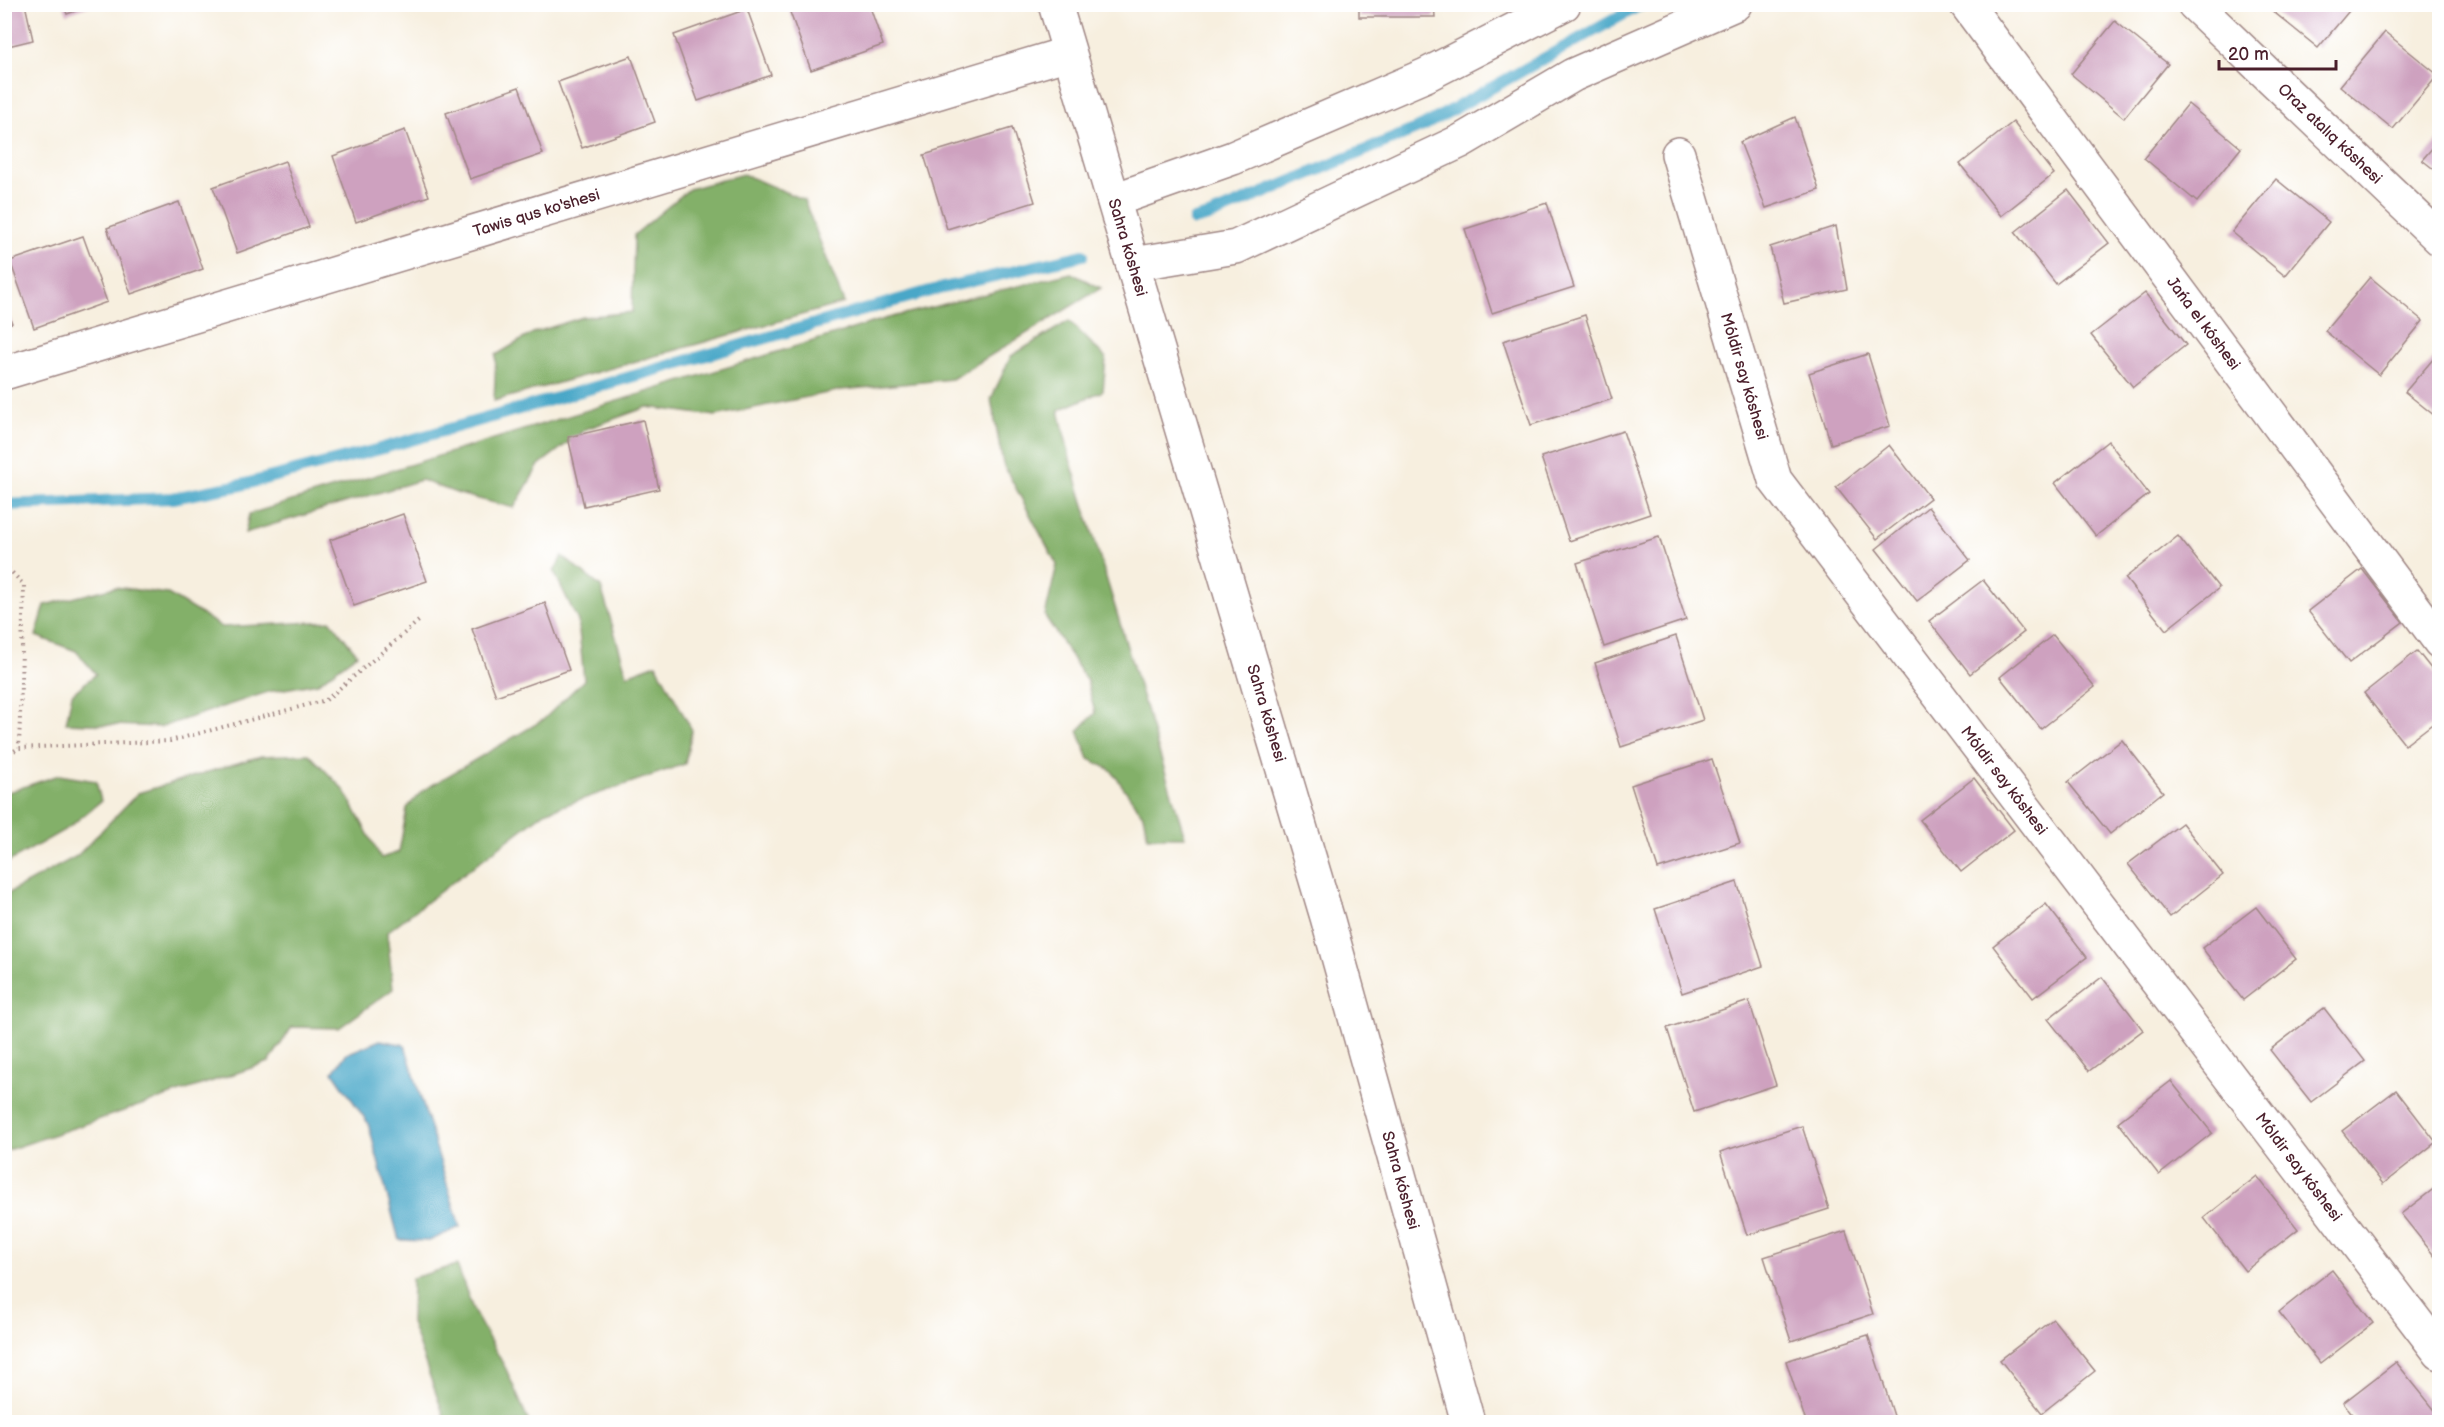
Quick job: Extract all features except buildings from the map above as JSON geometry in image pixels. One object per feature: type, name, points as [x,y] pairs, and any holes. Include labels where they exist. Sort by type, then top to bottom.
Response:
[{"type":"street","name":"Sahra kóshesi","points":[[1055,4],[1327,917],[1468,1422]]},
{"type":"street","points":[[1114,200],[1233,158],[1426,75],[1564,4]]},
{"type":"street","points":[[1133,264],[1236,246],[1461,141],[1573,75],[1735,4]]},
{"type":"street","name":"Jańa el kóshesi","points":[[1966,4],[2439,642]]},
{"type":"street","name":"Oraz atalıq kóshesi","points":[[2194,4],[2439,238]]},
{"type":"street","name":"Tawis qus ko'shesi","points":[[4,373],[1069,52]]},
{"type":"street","name":"Móldir say kóshesi","points":[[1678,154],[1775,480],[2439,1353]]},
{"type":"path","points":[[4,564],[24,585],[19,748]]},
{"type":"path","points":[[4,757],[19,748],[170,741],[326,700],[421,619]]},
{"type":"green space","points":[[743,174],[804,200],[844,303],[494,401],[496,355],[533,333],[583,317],[632,312],[634,235],[689,189]]},
{"type":"green space","points":[[1071,273],[1101,288],[952,379],[842,390],[715,416],[647,407],[586,429],[539,465],[514,508],[459,494],[421,480],[245,533],[249,514],[888,318]]},
{"type":"green space","points":[[1069,321],[1106,358],[1103,391],[1059,410],[1070,459],[1185,837],[1148,837],[1143,815],[1111,770],[1089,759],[1078,731],[1095,713],[1087,681],[1045,616],[1057,565],[1003,464],[991,399],[1011,356]]},
{"type":"green space","points":[[562,556],[601,587],[627,675],[656,664],[692,730],[685,764],[545,812],[387,932],[393,989],[339,1028],[292,1027],[269,1062],[5,1151],[5,895],[77,856],[138,793],[261,756],[309,754],[344,790],[381,858],[399,852],[407,808],[422,791],[543,720],[584,680],[578,621],[554,572]]},
{"type":"green space","points":[[115,587],[168,594],[222,627],[331,621],[357,654],[318,683],[268,692],[161,727],[66,723],[72,694],[96,674],[76,651],[36,636],[45,605]]},
{"type":"green space","points":[[59,775],[96,781],[101,801],[68,828],[5,864],[5,793]]},
{"type":"green space","points":[[457,1265],[474,1312],[506,1369],[529,1422],[446,1422],[411,1323],[412,1278]]},
{"type":"water","points":[[380,1040],[405,1045],[460,1227],[429,1241],[399,1240],[368,1123],[333,1072],[346,1054]]},
{"type":"waterway","points":[[1194,220],[1209,216],[1423,126],[1642,4]]},
{"type":"waterway","points":[[4,505],[173,498],[241,485],[376,450],[930,291],[1083,255]]}]
